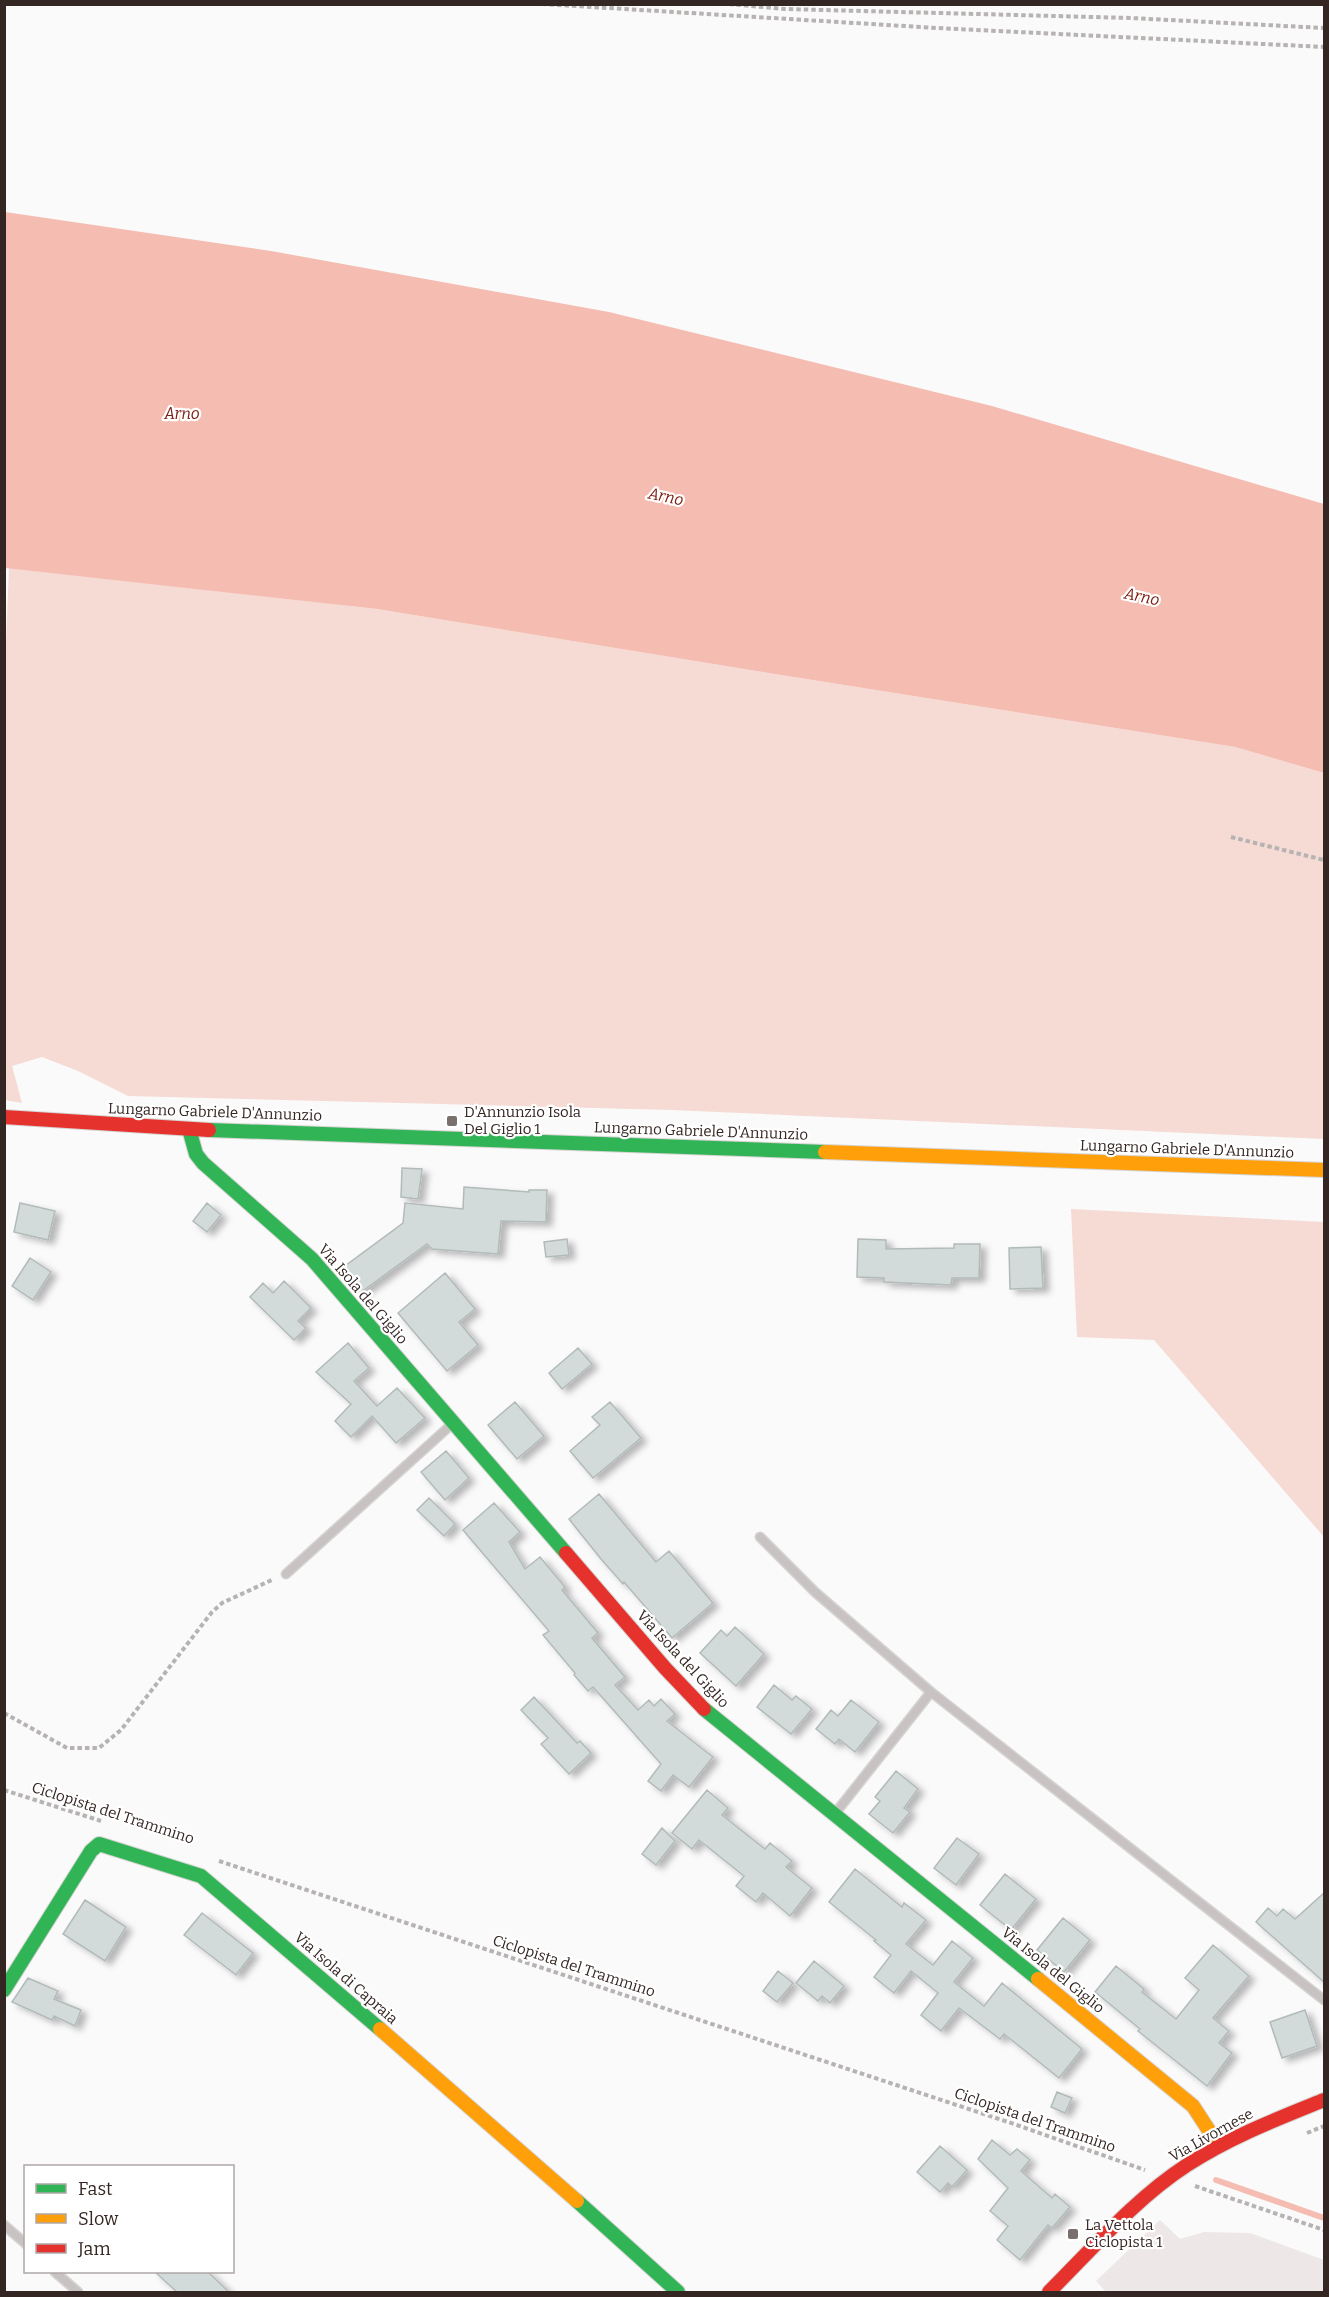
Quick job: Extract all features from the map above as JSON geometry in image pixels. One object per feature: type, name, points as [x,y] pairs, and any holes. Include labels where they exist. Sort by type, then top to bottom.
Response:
[{"type":"street","name":"Lungarno Gabriele D'Annunzio","points":[[4,1117],[189,1129],[1324,1170]]},
{"type":"street","name":"Via Isola del Giglio","points":[[189,1129],[196,1154],[203,1163],[312,1259],[665,1668],[702,1707],[1192,2106],[1220,2146]]},
{"type":"street","name":"Via Isola di Capraia","points":[[4,1990],[91,1851],[99,1844],[201,1876],[514,2144],[678,2292]]},
{"type":"street","name":"Via Livornese","points":[[1049,2292],[1133,2208],[1169,2178],[1220,2146],[1261,2125],[1324,2100]]},
{"type":"lane","points":[[286,1574],[453,1423]]},
{"type":"lane","points":[[760,1537],[815,1592],[931,1692],[1324,2000]]},
{"type":"lane","points":[[834,1814],[931,1692]]},
{"type":"lane","points":[[4,2225],[24,2242]]},
{"type":"lane","points":[[57,2273],[78,2292]]},
{"type":"path","points":[[542,4],[937,28],[1324,47]]},
{"type":"path","points":[[729,4],[785,9],[1131,18],[1324,28]]},
{"type":"path","points":[[1231,837],[1324,860]]},
{"type":"path","points":[[4,1713],[67,1748],[99,1748],[121,1730],[212,1612],[222,1603],[246,1590],[286,1574]]},
{"type":"path","name":"Ciclopista del Trammino","points":[[4,1790],[105,1822]]},
{"type":"path","name":"Ciclopista del Trammino","points":[[209,1857],[1008,2122],[1136,2167]]},
{"type":"path","points":[[1298,2136],[1324,2126]]},
{"type":"path","points":[[1204,2181],[1196,2186],[1324,2230]]},
{"type":"shaded area","points":[[9,568],[377,609],[1235,747],[1324,773],[1324,1139],[672,1110],[128,1096],[78,1071],[42,1057],[12,1066],[22,1103],[5,1100],[4,691]]},
{"type":"shaded area","points":[[1071,1209],[1324,1222],[1324,1537],[1154,1340],[1077,1337]]},
{"type":"shaded area","points":[[1160,2220],[1180,2239],[1204,2232],[1250,2233],[1324,2260],[1324,2292],[1106,2292],[1096,2281]]},
{"type":"water","name":"Arno","points":[[5,212],[271,251],[609,312],[992,406],[1324,504],[1324,773],[1235,747],[377,609],[5,568]]},
{"type":"building","points":[[402,1168],[422,1169],[418,1199],[401,1197]]},
{"type":"building","points":[[464,1187],[529,1192],[529,1190],[547,1190],[546,1222],[501,1221],[498,1254],[432,1249],[427,1244],[360,1293],[341,1269],[403,1223],[405,1203],[463,1209]]},
{"type":"building","points":[[20,1203],[55,1211],[48,1240],[14,1232]]},
{"type":"building","points":[[207,1203],[221,1215],[207,1232],[193,1221]]},
{"type":"building","points":[[567,1239],[569,1255],[546,1257],[544,1242]]},
{"type":"building","points":[[858,1239],[886,1240],[886,1249],[954,1248],[954,1244],[980,1244],[979,1278],[952,1278],[951,1285],[884,1282],[884,1278],[857,1277]]},
{"type":"building","points":[[1041,1247],[1043,1288],[1010,1289],[1009,1248]]},
{"type":"building","points":[[30,1258],[51,1272],[33,1300],[12,1286]]},
{"type":"building","points":[[445,1273],[475,1309],[459,1322],[478,1345],[447,1371],[398,1313]]},
{"type":"building","points":[[284,1281],[311,1308],[298,1321],[306,1328],[294,1340],[250,1297],[263,1283],[273,1293]]},
{"type":"building","points":[[348,1343],[369,1368],[354,1381],[377,1406],[397,1388],[425,1418],[396,1443],[372,1416],[351,1437],[335,1421],[351,1404],[316,1372]]},
{"type":"building","points":[[578,1348],[592,1364],[562,1389],[549,1373]]},
{"type":"building","points":[[515,1402],[544,1436],[517,1459],[488,1425]]},
{"type":"building","points":[[610,1402],[641,1438],[593,1478],[570,1451],[600,1425],[592,1417]]},
{"type":"building","points":[[446,1451],[469,1478],[445,1500],[421,1472]]},
{"type":"building","points":[[599,1494],[656,1562],[669,1551],[713,1603],[672,1638],[601,1559],[569,1519]]},
{"type":"building","points":[[429,1498],[455,1524],[444,1536],[417,1510]]},
{"type":"building","points":[[494,1503],[520,1532],[509,1542],[525,1569],[540,1557],[565,1587],[562,1590],[598,1633],[592,1638],[625,1677],[615,1685],[638,1710],[649,1700],[654,1706],[661,1699],[675,1714],[667,1721],[713,1757],[689,1787],[673,1775],[661,1791],[648,1781],[661,1764],[593,1687],[588,1691],[574,1675],[575,1673],[543,1635],[549,1631],[463,1530]]},
{"type":"building","points":[[735,1627],[764,1654],[736,1686],[700,1653],[721,1630],[727,1636]]},
{"type":"building","points":[[774,1685],[792,1700],[796,1696],[812,1709],[791,1734],[757,1707]]},
{"type":"building","points":[[534,1697],[577,1743],[580,1741],[591,1753],[569,1774],[541,1744],[548,1738],[521,1710]]},
{"type":"building","points":[[851,1700],[879,1722],[855,1752],[839,1739],[835,1744],[816,1729],[831,1710],[838,1716]]},
{"type":"building","points":[[896,1771],[918,1789],[904,1808],[910,1812],[893,1833],[869,1814],[880,1801],[875,1797]]},
{"type":"building","points":[[707,1790],[728,1808],[722,1815],[765,1849],[770,1843],[792,1861],[786,1867],[812,1888],[790,1916],[763,1893],[756,1902],[736,1886],[744,1876],[699,1840],[692,1849],[672,1833]]},
{"type":"building","points":[[662,1828],[675,1841],[656,1865],[642,1854]]},
{"type":"building","points":[[957,1838],[979,1854],[956,1885],[934,1868]]},
{"type":"building","points":[[855,1869],[902,1907],[904,1903],[926,1920],[906,1944],[933,1965],[952,1941],[973,1958],[954,1982],[984,2006],[1002,1983],[1082,2049],[1059,2078],[1004,2034],[1000,2039],[959,2008],[941,2031],[921,2015],[938,1993],[911,1971],[894,1993],[874,1977],[891,1955],[829,1902]]},
{"type":"building","points":[[1005,1874],[1036,1899],[1011,1930],[980,1905]]},
{"type":"building","points":[[1324,1893],[1324,1982],[1256,1922],[1268,1908],[1277,1916],[1283,1909],[1295,1919]]},
{"type":"building","points":[[85,1900],[126,1927],[105,1961],[63,1934]]},
{"type":"building","points":[[202,1913],[253,1953],[236,1975],[184,1935]]},
{"type":"building","points":[[1063,1918],[1090,1940],[1064,1972],[1037,1950]]},
{"type":"building","points":[[1213,1945],[1249,1976],[1213,2018],[1229,2031],[1219,2043],[1232,2053],[1207,2086],[1138,2031],[1140,2029],[1095,1992],[1116,1966],[1144,1989],[1142,1992],[1176,2019],[1199,1990],[1185,1978]]},
{"type":"building","points":[[814,1961],[844,1986],[830,2003],[822,1996],[818,2001],[796,1983]]},
{"type":"building","points":[[778,1971],[793,1983],[777,2002],[763,1991]]},
{"type":"building","points":[[28,1978],[58,1991],[54,1999],[81,2010],[75,2026],[54,2016],[52,2020],[12,2002]]},
{"type":"building","points":[[1305,2010],[1317,2046],[1282,2058],[1270,2022]]},
{"type":"building","points":[[1057,2092],[1072,2098],[1065,2113],[1051,2107]]},
{"type":"building","points":[[992,2140],[1010,2155],[1017,2149],[1030,2160],[1021,2171],[1052,2198],[1055,2194],[1070,2207],[1052,2228],[1048,2225],[1020,2260],[997,2240],[1008,2226],[990,2211],[1008,2188],[978,2159]]},
{"type":"building","points":[[940,2146],[967,2170],[952,2187],[948,2183],[940,2192],[917,2172]]},
{"type":"building","points":[[156,2273],[209,2273],[229,2292],[177,2292]]},
{"type":"waterway","points":[[1216,2180],[1324,2218]]},
{"type":"traffic: fast","points":[[189,1129],[196,1154],[203,1163],[312,1259],[566,1553]]},
{"type":"traffic: fast","points":[[209,1130],[825,1152]]},
{"type":"traffic: fast","points":[[704,1709],[1038,1979]]},
{"type":"traffic: fast","points":[[4,1990],[91,1851],[99,1844],[201,1876],[380,2029]]},
{"type":"traffic: fast","points":[[577,2201],[678,2292]]},
{"type":"traffic: slow","points":[[825,1152],[1324,1170]]},
{"type":"traffic: slow","points":[[1038,1979],[1193,2106],[1219,2146]]},
{"type":"traffic: slow","points":[[380,2029],[577,2201]]},
{"type":"traffic: jam","points":[[4,1117],[209,1130]]},
{"type":"traffic: jam","points":[[566,1553],[665,1668],[704,1709]]},
{"type":"traffic: jam","points":[[1049,2292],[1098,2241],[1168,2178],[1203,2155],[1237,2137],[1324,2100]]},
{"type":"place","name":"D'Annunzio Isola Del Giglio 1","points":[[452,1121]]},
{"type":"place","name":"La Vettola Ciclopista 1","points":[[1073,2234]]}]
